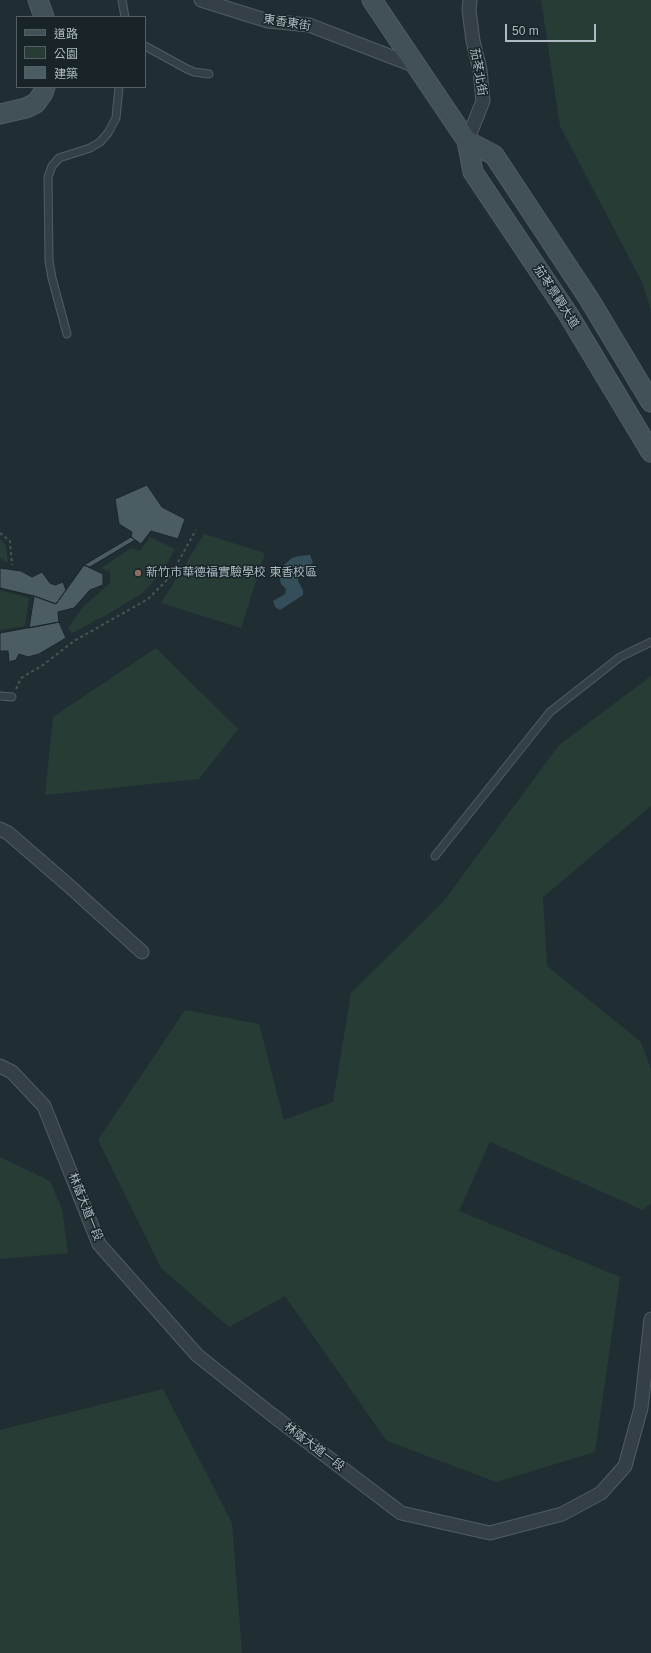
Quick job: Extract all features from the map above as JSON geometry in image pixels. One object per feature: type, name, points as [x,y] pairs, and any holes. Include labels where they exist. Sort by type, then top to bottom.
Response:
[{"type":"street","points":[[38,0],[44,16]]},
{"type":"street","name":"東香東街","points":[[200,0],[268,21],[309,24],[418,67]]},
{"type":"street","name":"茄苳景觀大道","points":[[372,0],[468,141],[473,172],[568,314],[651,452]]},
{"type":"street","name":"茄苳北街","points":[[468,141],[483,101],[480,70],[469,10],[470,0]]},
{"type":"street","points":[[0,114],[26,108],[36,103],[45,88]]},
{"type":"street","name":"茄苳景觀大道","points":[[468,141],[494,155],[589,299],[651,402]]},
{"type":"street","points":[[0,829],[8,833],[142,952]]},
{"type":"street","name":"林蔭大道一段","points":[[0,1066],[12,1072],[44,1106],[99,1244],[197,1355],[271,1414],[401,1513],[490,1533],[562,1514],[601,1494],[625,1466],[639,1415],[651,1319]]},
{"type":"lane","points":[[122,0],[125,16]]},
{"type":"lane","points":[[146,47],[187,69],[194,72],[209,74]]},
{"type":"lane","points":[[67,334],[49,261],[48,177],[52,166],[60,158],[90,148],[100,142],[108,133],[116,118],[119,88]]},
{"type":"lane","points":[[435,856],[550,712],[620,657],[651,642]]},
{"type":"lane","points":[[0,696],[12,697]]},
{"type":"path","points":[[12,697],[21,678],[43,665],[74,642],[148,599],[169,578],[196,530]]},
{"type":"path","points":[[0,533],[10,541],[12,565]]},
{"type":"green space","points":[[541,0],[651,0],[651,310],[642,282],[560,126]]},
{"type":"green space","points":[[204,534],[265,553],[241,628],[161,603]]},
{"type":"green space","points":[[150,537],[175,549],[161,574],[141,594],[72,633],[68,628],[83,607],[110,583],[110,572],[101,568],[131,548],[140,551]]},
{"type":"green space","points":[[0,539],[6,545],[8,563],[0,558]]},
{"type":"green space","points":[[0,590],[29,598],[25,626],[0,630]]},
{"type":"green space","points":[[156,648],[238,729],[199,779],[45,795],[53,717]]},
{"type":"green space","points":[[651,676],[651,806],[543,897],[547,966],[641,1042],[651,1069],[651,1203],[643,1210],[490,1142],[459,1211],[620,1277],[595,1452],[496,1482],[387,1441],[285,1296],[229,1327],[161,1268],[98,1140],[185,1010],[259,1024],[284,1120],[333,1102],[351,993],[443,902],[559,745]]},
{"type":"green space","points":[[0,1157],[50,1181],[62,1209],[68,1253],[0,1259]]},
{"type":"green space","points":[[163,1389],[232,1523],[242,1653],[0,1653],[0,1430]]},
{"type":"water","points":[[310,555],[313,563],[298,577],[298,581],[303,590],[303,595],[280,610],[275,607],[273,601],[285,594],[286,589],[281,584],[279,575],[284,565],[292,558]]},
{"type":"building","points":[[147,485],[162,507],[185,519],[178,539],[151,531],[141,544],[131,537],[132,532],[119,524],[115,499]]},
{"type":"building","points":[[131,537],[135,540],[90,567],[84,565]]},
{"type":"building","points":[[84,565],[103,574],[103,585],[90,590],[74,608],[58,612],[59,622],[29,628],[34,596],[56,604]]},
{"type":"building","points":[[0,568],[21,571],[32,577],[42,572],[50,583],[55,585],[63,582],[66,590],[56,604],[34,596],[0,588]]},
{"type":"building","points":[[59,622],[66,638],[39,654],[28,657],[19,654],[16,660],[9,662],[8,651],[0,651],[0,633]]},
{"type":"place","name":"新竹市華德福實驗學校 東香校區","points":[[138,573]]}]
